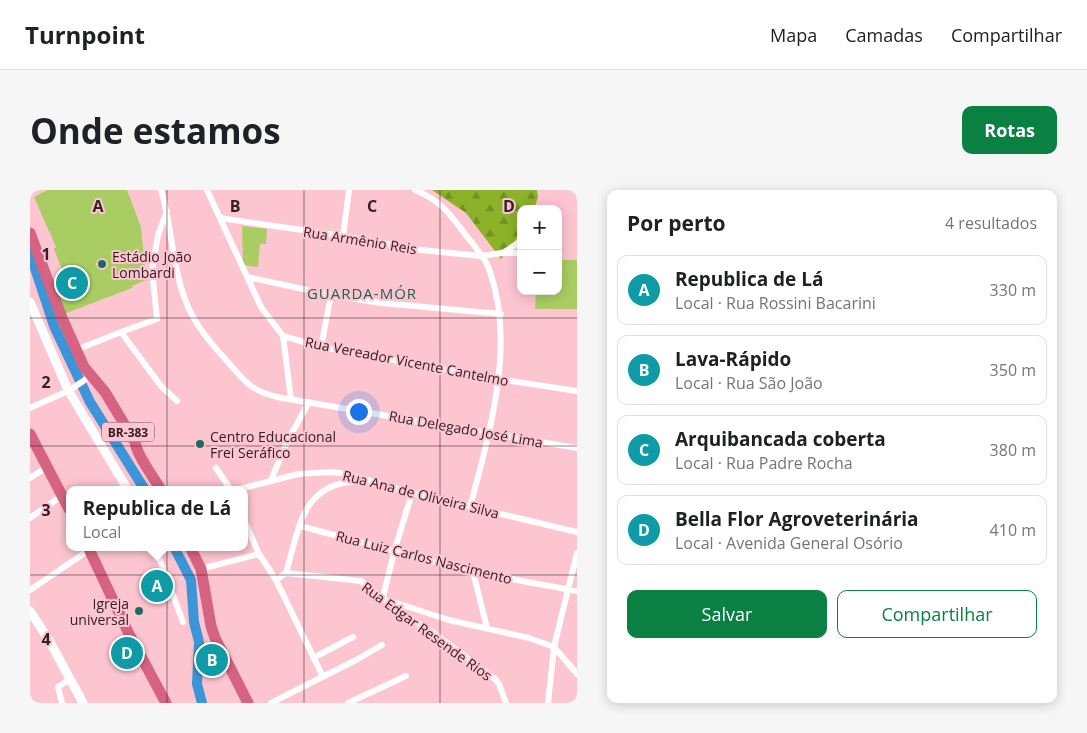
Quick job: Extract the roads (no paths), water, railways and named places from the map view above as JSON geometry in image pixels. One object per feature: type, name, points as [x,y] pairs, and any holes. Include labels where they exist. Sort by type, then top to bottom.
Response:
[{"type":"highway","name":"BR-383","points":[[30,233],[62,318],[89,377],[135,442],[136,451],[158,486]]},
{"type":"highway","points":[[30,434],[34,452],[47,467],[66,501]]},
{"type":"highway","points":[[92,551],[129,634],[166,703]]},
{"type":"highway","points":[[192,551],[201,569],[210,626],[214,638],[247,703]]},
{"type":"main road","points":[[31,308],[69,390],[126,486]]},
{"type":"main road","points":[[30,611],[44,631],[83,703]]},
{"type":"street","name":"Rua Delegado José Lima","points":[[161,190],[167,210],[180,286],[194,318],[212,344],[245,382],[254,389],[291,399],[577,448]]},
{"type":"street","points":[[206,190],[261,307],[283,336],[291,399]]},
{"type":"street","points":[[343,236],[349,190]]},
{"type":"street","points":[[415,190],[433,199],[448,212],[481,256],[490,270],[501,314],[498,379],[490,432],[470,507]]},
{"type":"street","points":[[76,350],[157,320],[152,270],[158,235],[167,210]]},
{"type":"street","name":"Rua Armênio Reis","points":[[220,218],[343,236],[420,250],[481,256],[517,253]]},
{"type":"street","name":"Rua Armênio Reis","points":[[502,253],[517,243]]},
{"type":"street","points":[[247,277],[331,295],[501,314]]},
{"type":"street","points":[[322,347],[331,295]]},
{"type":"street","points":[[121,332],[161,386],[177,401]]},
{"type":"street","name":"Rua Vereador Vicente Cantelmo","points":[[283,336],[322,347],[498,379],[577,391]]},
{"type":"street","points":[[30,408],[69,390],[89,377]]},
{"type":"street","points":[[271,480],[288,440],[309,402]]},
{"type":"street","points":[[30,478],[47,467]]},
{"type":"street","points":[[216,468],[229,486]]},
{"type":"street","name":"Rua Ana de Oliveira Silva","points":[[248,487],[298,474],[331,472],[347,474],[412,493],[577,532]]},
{"type":"street","points":[[276,580],[286,573],[300,526],[316,496],[326,488],[336,484],[352,481],[369,481]]},
{"type":"street","points":[[412,493],[394,552],[385,599],[449,620],[529,638],[554,646],[577,674]]},
{"type":"street","points":[[30,518],[63,495]]},
{"type":"street","name":"Rua Luiz Carlos Nascimento","points":[[300,526],[473,572],[577,591]]},
{"type":"street","points":[[248,529],[259,554],[276,580],[323,677]]},
{"type":"street","points":[[30,590],[87,551]]},
{"type":"street","points":[[156,551],[182,622]]},
{"type":"street","points":[[548,703],[554,646],[577,553]]},
{"type":"street","points":[[201,569],[259,554]]},
{"type":"street","points":[[473,572],[487,628]]},
{"type":"street","name":"Rua Edgar Resende Rios","points":[[286,573],[361,581],[495,679],[499,684],[506,703]]},
{"type":"street","points":[[313,658],[353,637]]},
{"type":"street","points":[[271,703],[382,645]]},
{"type":"street","points":[[348,703],[406,676]]},
{"type":"street","points":[[62,703],[58,687],[70,679]]},
{"type":"waterway","points":[[30,253],[54,326],[90,402],[142,486]]},
{"type":"waterway","points":[[176,551],[191,580],[194,622],[199,642],[197,684],[202,703]]},
{"type":"waterway","points":[[198,703],[200,697]]},
{"type":"place","name":"Estádio João Lombardi","points":[[102,264]]},
{"type":"place","name":"Arquibancada coberta","points":[[72,283]]},
{"type":"place","name":"Centro Educacional Frei Seráfico","points":[[200,444]]},
{"type":"place","name":"Republica de Lá","points":[[157,586]]},
{"type":"place","name":"Igreja universal","points":[[139,611]]},
{"type":"place","name":"Bella Flor Agroveterinária","points":[[127,653]]},
{"type":"place","name":"Lava-Rápido","points":[[212,660]]},
{"type":"district","name":"GUARDA-MÓR","points":[[362,293]]}]
